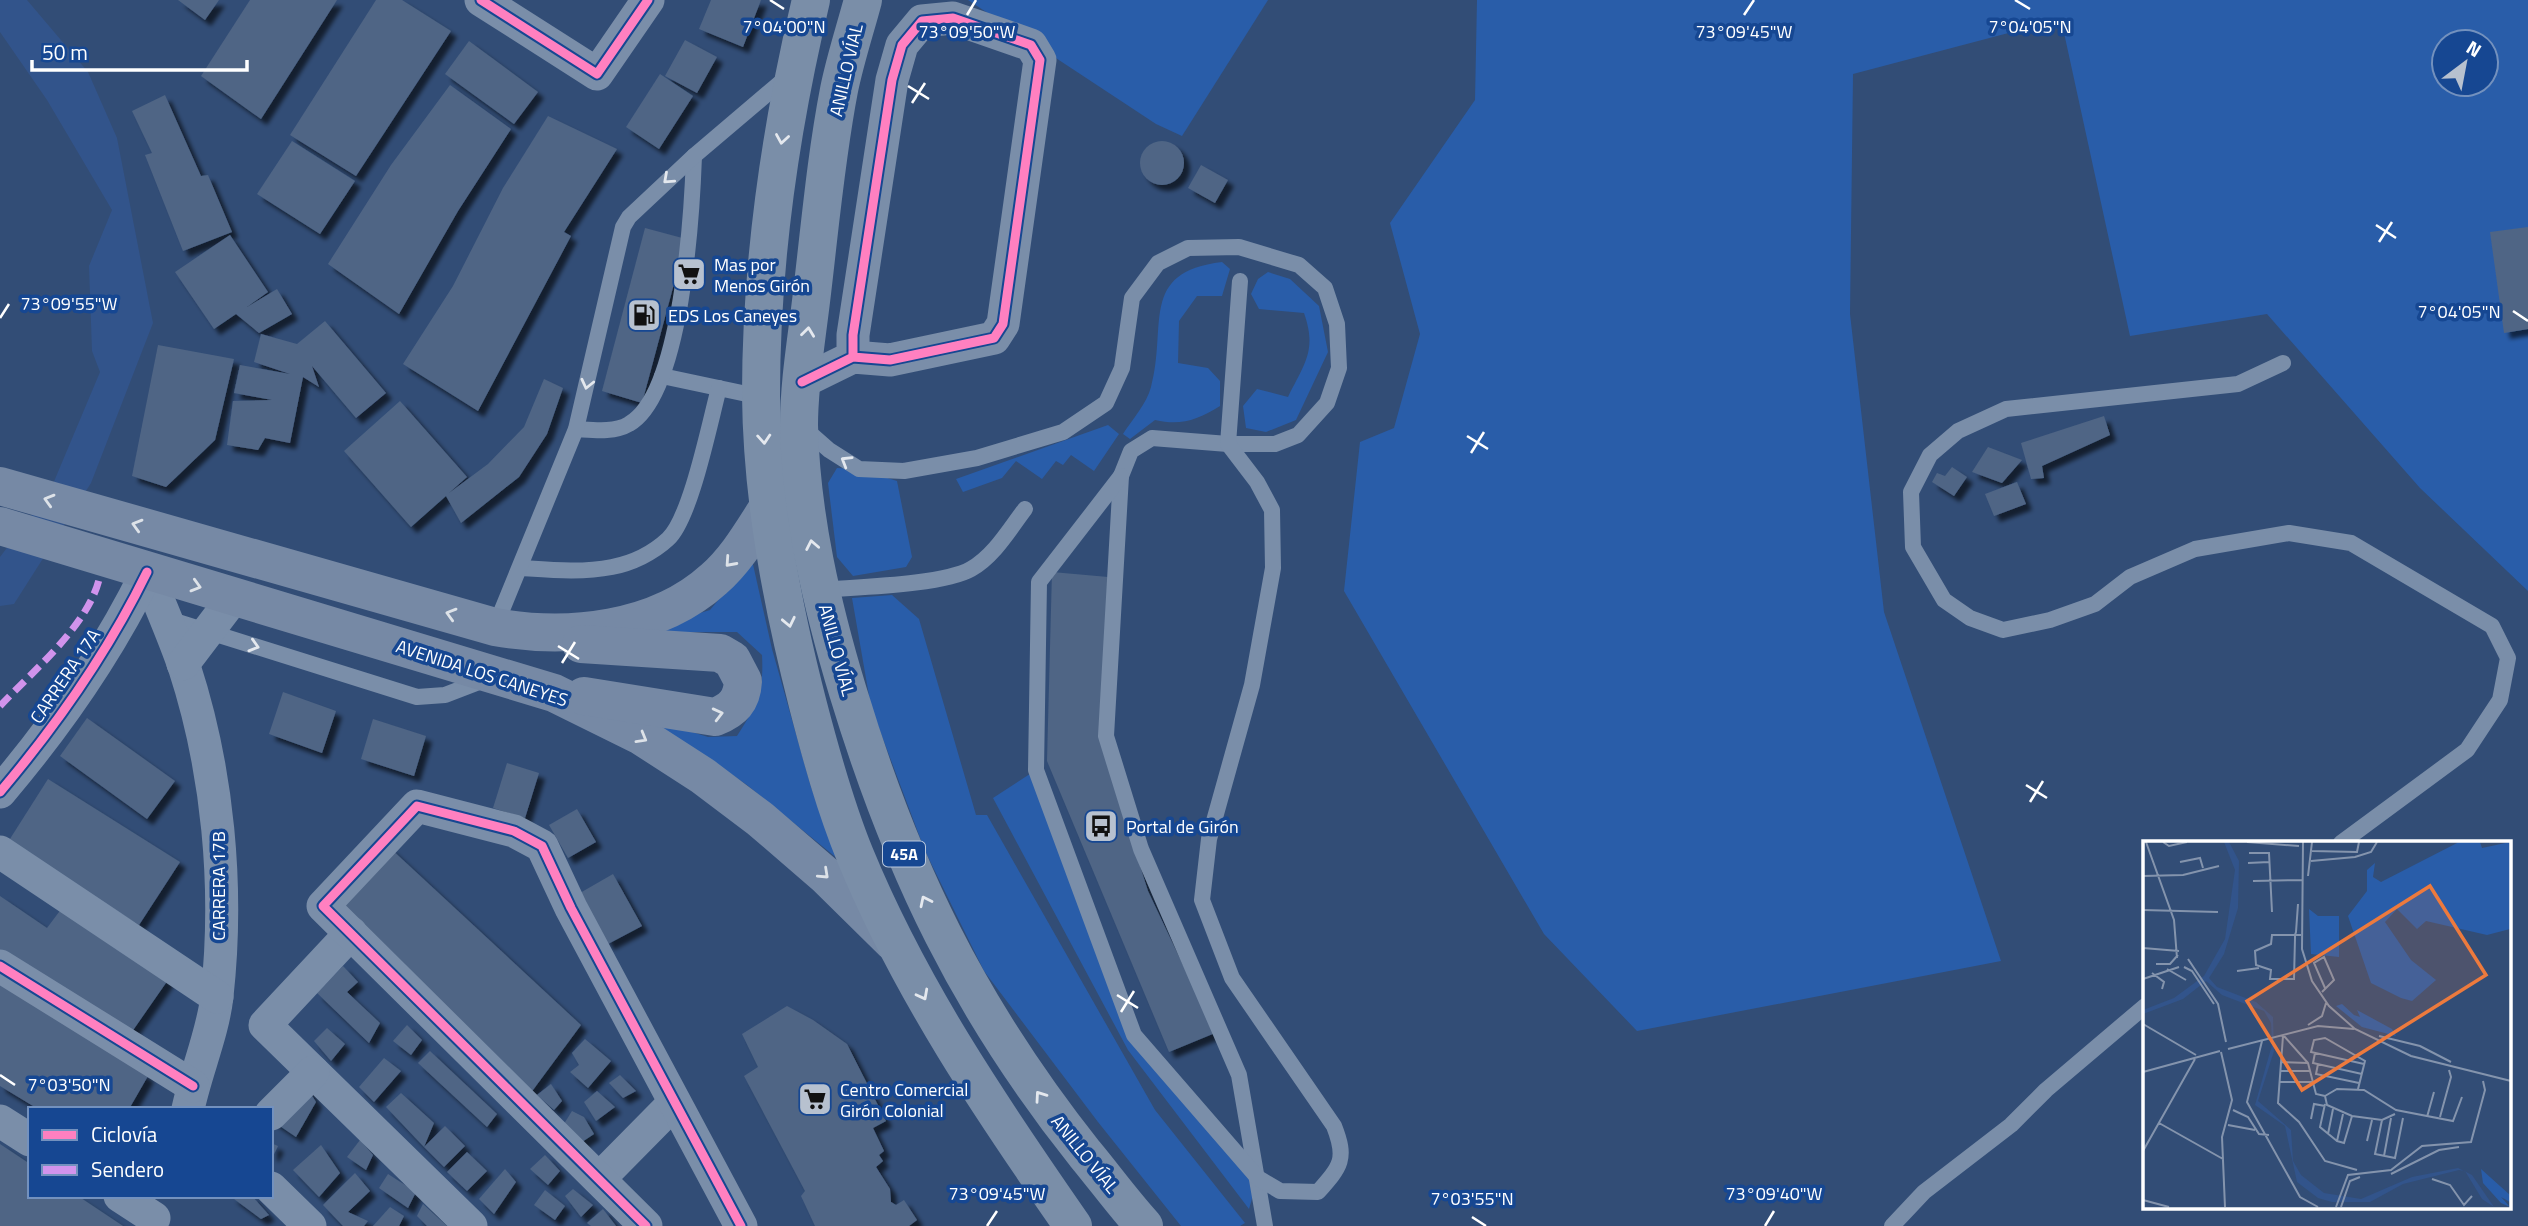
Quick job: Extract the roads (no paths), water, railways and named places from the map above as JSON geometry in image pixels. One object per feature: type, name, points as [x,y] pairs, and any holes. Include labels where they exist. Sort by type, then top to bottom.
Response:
[{"type":"highway","name":"45A","points":[[811,0],[794,71],[773,207],[761,397],[769,506],[782,589],[825,768],[854,854],[897,947],[979,1089],[1073,1226]]},
{"type":"highway","name":"ANILLO VÍAL","points":[[863,0],[839,88],[825,177],[799,424],[808,527],[821,590],[866,752],[906,860],[948,950],[990,1023],[1046,1106],[1144,1226]]},
{"type":"main road","points":[[0,486],[511,630],[620,649],[720,653],[732,660],[743,681],[738,702],[728,712],[715,717],[613,698],[554,693]]},
{"type":"main road","points":[[511,630],[615,627],[679,603],[713,580],[741,550],[769,506]]},
{"type":"main road","name":"AVENIDA LOS CANEYES","points":[[0,526],[554,693],[641,736],[703,776],[760,819],[825,875],[897,947]]},
{"type":"street","points":[[481,0],[597,74],[648,0]]},
{"type":"street","points":[[802,382],[853,357],[890,360],[994,338],[1003,324],[1040,60],[1031,45],[953,18],[922,21],[902,45],[892,80],[853,335],[853,357]]},
{"type":"street","name":"CARRERA 17B","points":[[147,572],[183,664],[199,717],[216,797],[220,870],[217,997],[191,1097]]},
{"type":"street","name":"CARRERA 17A","points":[[0,792],[38,745],[97,660],[147,572]]},
{"type":"street","points":[[183,664],[234,597]]},
{"type":"street","points":[[646,1226],[323,906],[417,806],[514,831],[541,846],[741,1226]]},
{"type":"street","points":[[0,852],[217,997]]},
{"type":"street","points":[[351,933],[265,1025],[471,1226]]},
{"type":"street","points":[[0,966],[191,1097]]},
{"type":"street","points":[[273,1112],[313,1072]]},
{"type":"street","points":[[599,1180],[674,1102]]},
{"type":"street","points":[[0,1121],[28,1139]]},
{"type":"street","points":[[273,1190],[310,1226]]},
{"type":"street","points":[[124,1198],[155,1213]]},
{"type":"lane","points":[[511,630],[521,568],[576,429],[623,227],[637,207],[794,71]]},
{"type":"lane","points":[[576,429],[606,430],[628,425],[648,408],[662,376],[688,261],[694,156]]},
{"type":"lane","points":[[799,424],[829,450],[859,469],[904,471],[977,458],[1063,432],[1106,403],[1122,368],[1132,298],[1158,263],[1188,248],[1238,247],[1300,265],[1325,288],[1337,324],[1339,368],[1327,404],[1298,435],[1275,444],[1228,444],[1152,438],[1131,451],[1121,476],[1039,582],[1036,770],[1134,1035],[1258,1178],[1280,1191],[1318,1192],[1338,1170],[1343,1149],[1334,1126],[1232,978],[1202,900],[1209,839],[1252,685],[1273,568],[1272,510],[1257,482],[1228,444],[1240,281]]},
{"type":"lane","points":[[2283,363],[2238,384],[2006,409],[1958,431],[1930,455],[1911,492],[1913,547],[1944,600],[1970,618],[2003,630],[2050,620],[2095,604],[2130,577],[2195,549],[2289,533],[2351,543],[2492,626],[2508,658],[2500,700],[2467,750],[2344,841]]},
{"type":"lane","points":[[662,376],[761,397]]},
{"type":"lane","points":[[521,568],[576,571],[613,567],[645,556],[670,537],[687,504],[719,388]]},
{"type":"lane","points":[[1121,476],[1106,736],[1141,849],[1239,1074],[1265,1226]]},
{"type":"lane","points":[[821,590],[929,580],[970,570],[992,552],[1025,509]]},
{"type":"lane","points":[[165,618],[416,697],[445,695],[499,675]]},
{"type":"lane","points":[[1892,1226],[1924,1192],[2011,1125],[2046,1090],[2143,1008]]},
{"type":"place","name":"Mas por Menos Girón","points":[[689,274]]},
{"type":"place","name":"EDS Los Caneyes","points":[[644,315]]},
{"type":"place","name":"Portal de Girón","points":[[1101,826]]},
{"type":"place","name":"Centro Comercial Girón Colonial","points":[[815,1099]]}]
